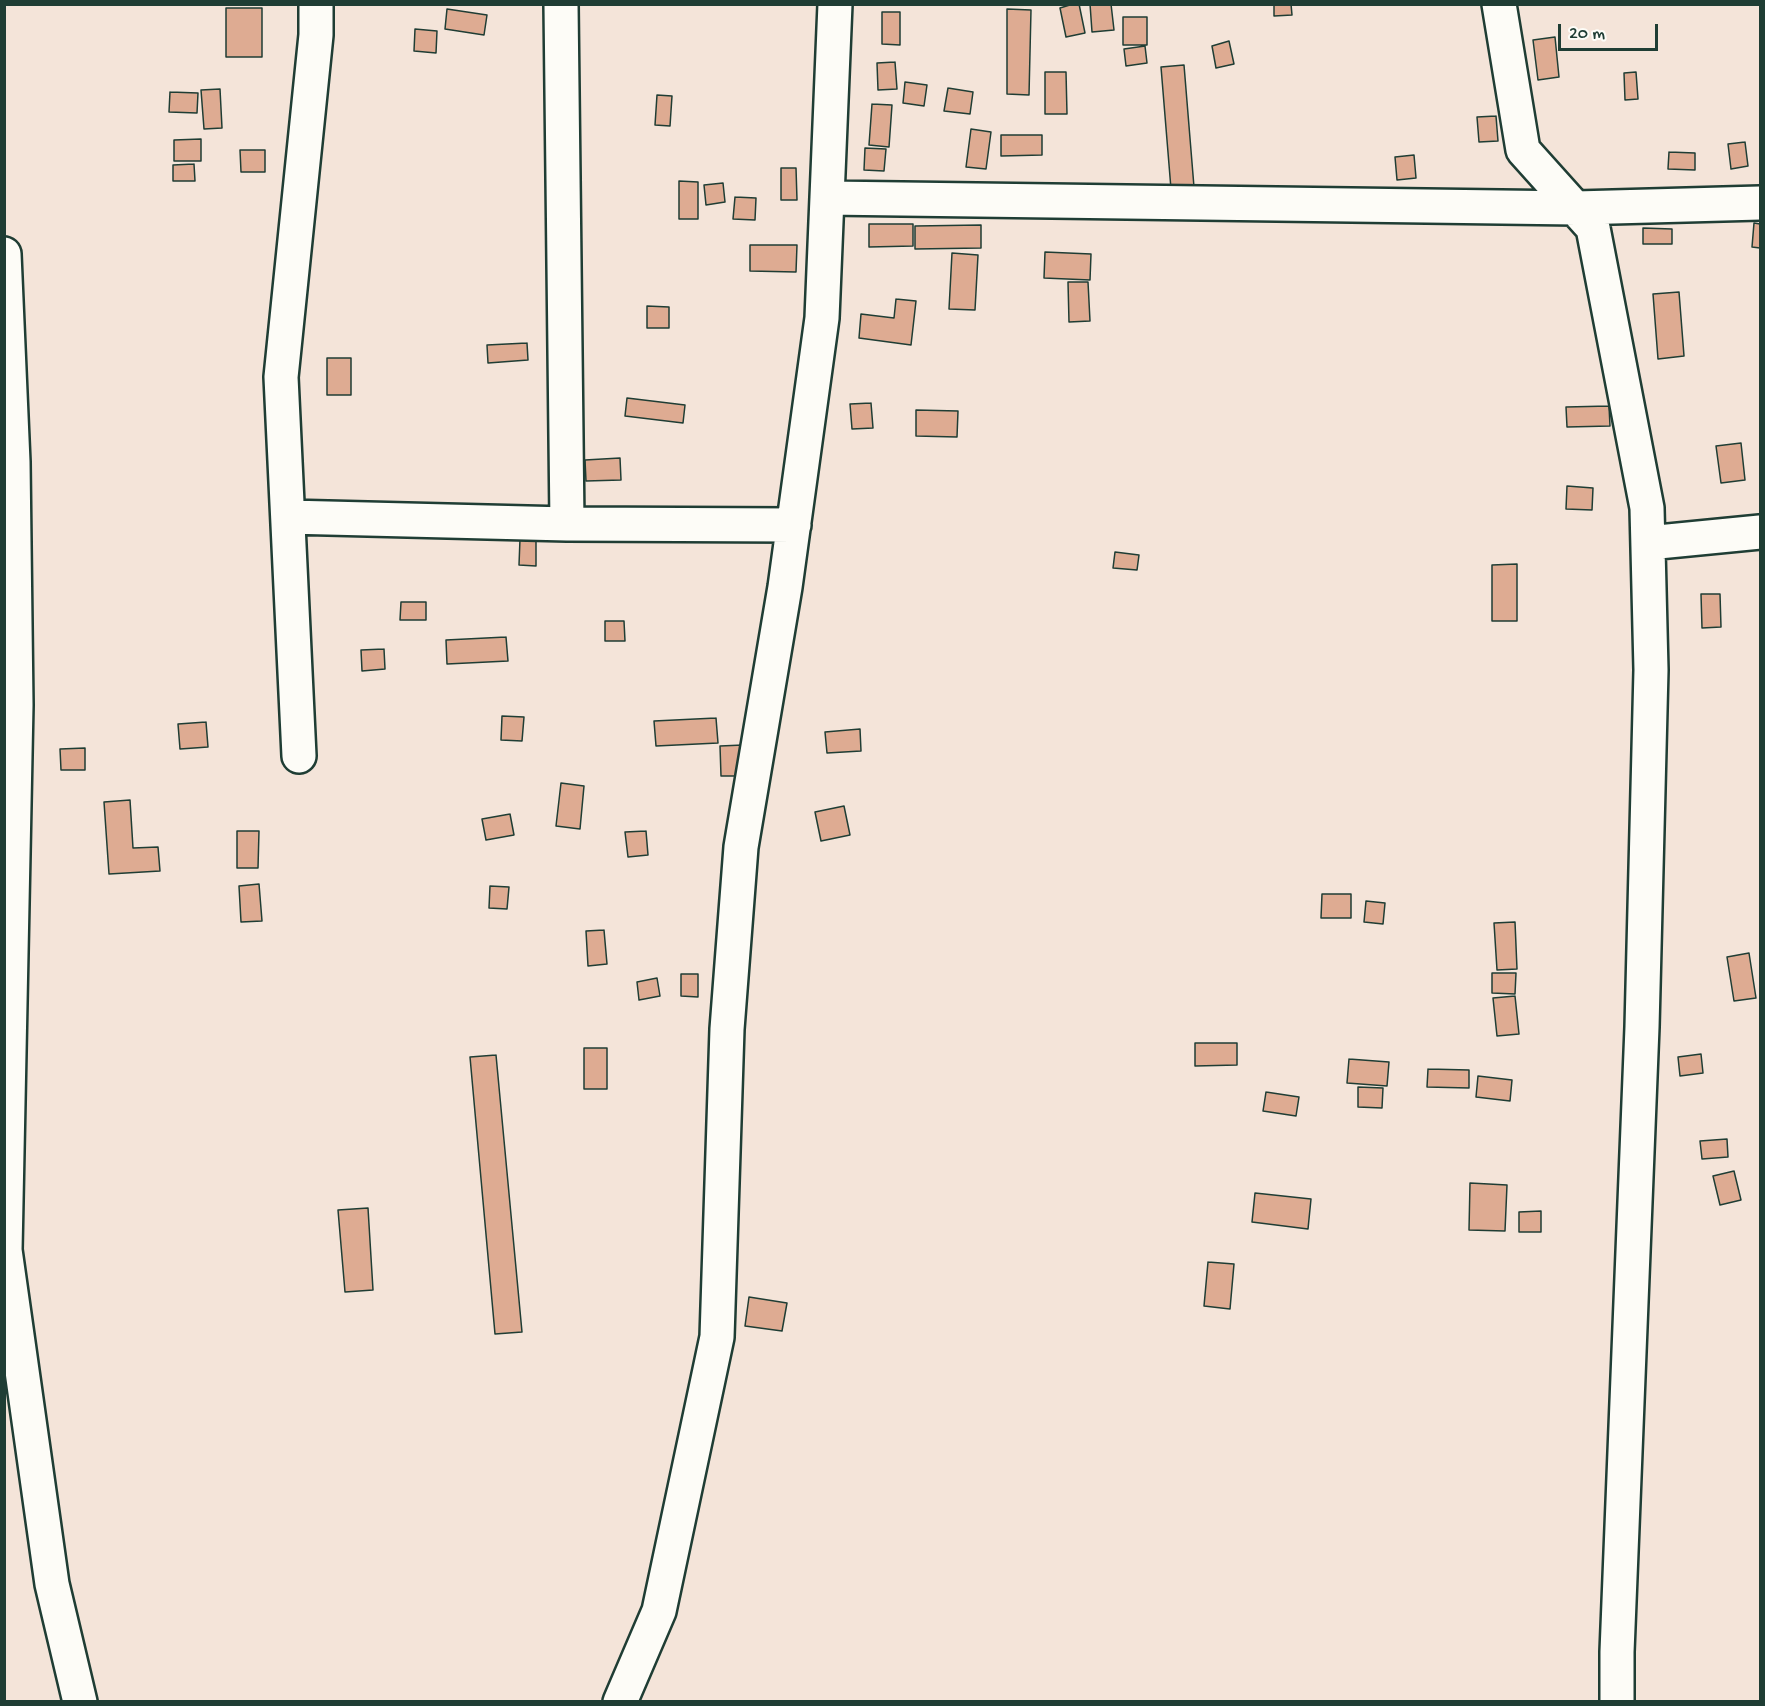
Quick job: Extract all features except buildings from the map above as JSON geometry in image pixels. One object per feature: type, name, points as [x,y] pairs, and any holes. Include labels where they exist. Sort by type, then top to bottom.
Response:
[{"type":"street","points":[[299,756],[280,377],[316,35],[316,4]]},
{"type":"street","points":[[561,4],[567,524]]},
{"type":"street","points":[[620,1701],[658,1611],[717,1337],[727,1029],[741,847],[785,586],[822,318],[835,4]]},
{"type":"street","points":[[1499,4],[1522,150],[1593,228],[1647,508],[1651,670],[1642,1027],[1617,1652],[1617,1701]]},
{"type":"street","points":[[827,198],[1576,208],[1761,203]]},
{"type":"street","points":[[4,254],[16,705],[5,1250],[52,1584],[80,1701]]},
{"type":"street","points":[[288,517],[567,524],[794,525]]},
{"type":"street","points":[[1648,543],[1761,532]]}]
